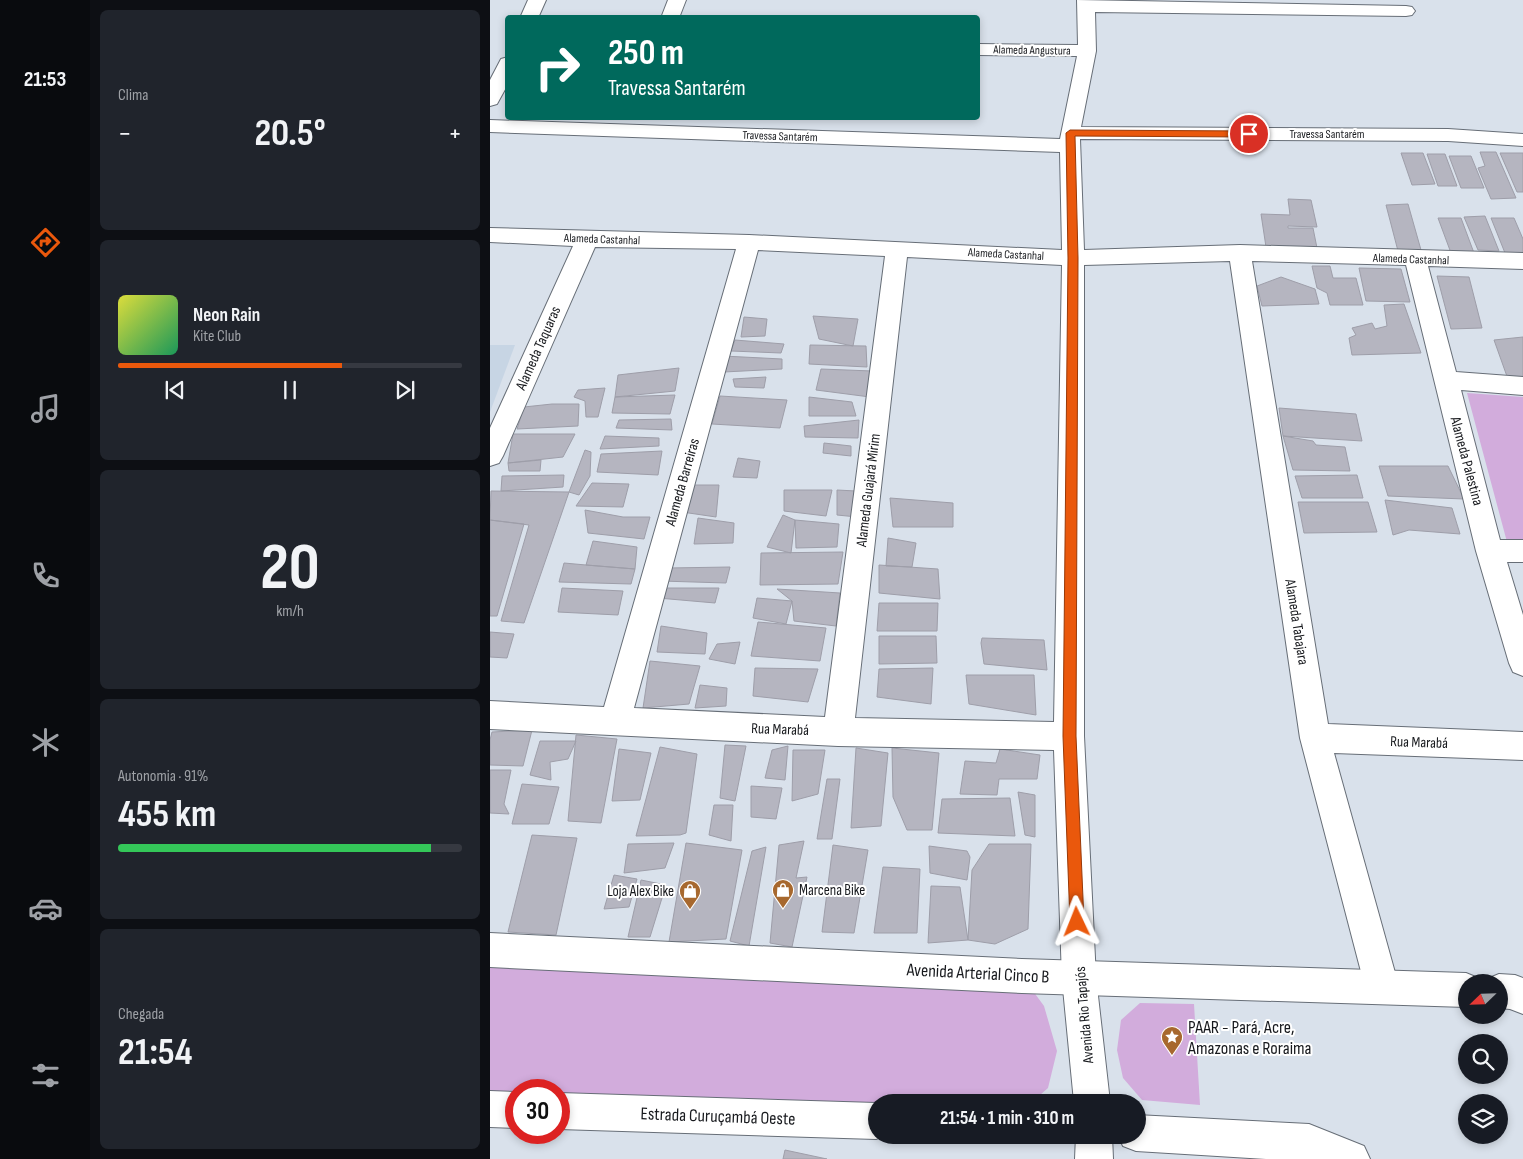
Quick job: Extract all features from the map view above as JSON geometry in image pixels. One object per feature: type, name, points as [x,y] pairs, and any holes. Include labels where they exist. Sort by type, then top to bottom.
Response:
[{"type":"street","points":[[530,15],[537,0]]},
{"type":"street","points":[[671,15],[677,0]]},
{"type":"street","points":[[1086,4],[1406,11]]},
{"type":"street","name":"Avenida Rio Tapajós","points":[[1086,4],[1087,50],[1070,139],[1073,258],[1069,736],[1080,978],[1091,1094]]},
{"type":"street","name":"Alameda Angustura","points":[[980,49],[1087,50]]},
{"type":"street","points":[[490,100],[505,69]]},
{"type":"street","name":"Travessa Santarém","points":[[490,126],[631,124],[1070,139],[1448,135],[1523,140]]},
{"type":"street","name":"Alameda Castanhal","points":[[490,235],[749,242],[1073,258],[1240,252],[1523,261]]},
{"type":"street","name":"Alameda Taquaras","points":[[490,456],[587,239]]},
{"type":"street","name":"Alameda Barreiras","points":[[615,722],[749,242]]},
{"type":"street","name":"Alameda Guajará Mirim","points":[[838,732],[897,248]]},
{"type":"street","name":"Alameda Tabajara","points":[[1240,252],[1315,738],[1382,986]]},
{"type":"street","name":"Alameda Palestina","points":[[1415,259],[1490,551],[1523,663]]},
{"type":"street","points":[[1446,380],[1523,386]]},
{"type":"street","points":[[1490,551],[1523,551]]},
{"type":"street","name":"Rua Marabá","points":[[490,715],[838,732],[1069,736]]},
{"type":"street","name":"Rua Marabá","points":[[1315,738],[1523,746]]},
{"type":"street","name":"Avenida Arterial Cinco B","points":[[490,950],[1080,978],[1458,990]]},
{"type":"street","points":[[490,1109],[505,1110]]},
{"type":"street","name":"Estrada Curuçambá Oeste","points":[[570,1111],[868,1121]]},
{"type":"street","points":[[1146,1134],[1309,1143],[1351,1159]]},
{"type":"street","points":[[1094,1144],[1094,1159]]},
{"type":"shaded area","points":[[490,345],[515,345],[490,412]]},
{"type":"shaded area","points":[[1467,393],[1523,397],[1523,543],[1507,542]]},
{"type":"shaded area","points":[[490,950],[1022,976],[1044,1006],[1057,1051],[1048,1088],[1041,1094],[868,1094],[868,1121],[570,1111],[570,1079],[505,1079],[505,1110],[490,1109]]},
{"type":"shaded area","points":[[1140,1003],[1194,1004],[1200,1105],[1146,1100],[1146,1094],[1137,1094],[1123,1078],[1117,1050],[1121,1020]]},
{"type":"building","points":[[1480,152],[1496,152],[1516,198],[1491,199],[1478,168],[1485,166]]},
{"type":"building","points":[[1401,153],[1423,153],[1435,184],[1412,185]]},
{"type":"building","points":[[1500,153],[1523,153],[1523,192],[1517,192]]},
{"type":"building","points":[[1427,154],[1445,154],[1457,186],[1438,186]]},
{"type":"building","points":[[1449,156],[1471,156],[1484,188],[1461,188]]},
{"type":"building","points":[[1288,199],[1311,200],[1317,227],[1288,226],[1288,228],[1313,228],[1317,248],[1266,247],[1261,214],[1290,215]]},
{"type":"building","points":[[1408,204],[1421,250],[1398,251],[1386,205]]},
{"type":"building","points":[[1485,216],[1499,251],[1478,250],[1464,217]]},
{"type":"building","points":[[1438,218],[1461,218],[1474,253],[1451,253]]},
{"type":"building","points":[[1491,218],[1514,218],[1523,239],[1523,253],[1505,253]]},
{"type":"building","points":[[1312,266],[1330,266],[1333,278],[1356,278],[1363,305],[1330,305],[1327,293],[1317,288]]},
{"type":"building","points":[[1359,268],[1401,269],[1410,302],[1366,301]]},
{"type":"building","points":[[1437,276],[1469,277],[1482,328],[1451,329]]},
{"type":"building","points":[[1281,277],[1315,289],[1319,304],[1262,306],[1257,286]]},
{"type":"building","points":[[1404,304],[1421,353],[1352,355],[1349,338],[1356,335],[1352,328],[1372,323],[1375,329],[1387,326],[1384,305]]},
{"type":"building","points":[[813,316],[858,319],[853,346],[819,339]]},
{"type":"building","points":[[744,317],[767,319],[765,336],[741,337]]},
{"type":"building","points":[[1523,337],[1523,383],[1509,382],[1494,340]]},
{"type":"building","points":[[735,340],[784,344],[781,353],[731,351]]},
{"type":"building","points":[[810,345],[866,346],[867,367],[809,364]]},
{"type":"building","points":[[723,356],[782,359],[782,369],[724,372]]},
{"type":"building","points":[[679,368],[675,391],[615,397],[618,375]]},
{"type":"building","points":[[821,369],[872,371],[870,397],[816,390]]},
{"type":"building","points":[[766,377],[764,388],[735,387],[733,379]]},
{"type":"building","points":[[605,388],[598,417],[586,417],[585,401],[574,397],[578,390]]},
{"type":"building","points":[[675,395],[670,414],[612,413],[615,397]]},
{"type":"building","points":[[720,396],[787,400],[780,428],[712,424]]},
{"type":"building","points":[[809,397],[852,402],[856,416],[809,416]]},
{"type":"building","points":[[579,404],[578,426],[517,429],[524,407]]},
{"type":"building","points":[[1279,408],[1356,414],[1362,441],[1283,436]]},
{"type":"building","points":[[671,419],[672,430],[616,428],[619,420]]},
{"type":"building","points":[[859,420],[858,438],[805,437],[804,426]]},
{"type":"building","points":[[513,434],[575,434],[563,457],[508,463]]},
{"type":"building","points":[[605,436],[659,438],[659,446],[600,449]]},
{"type":"building","points":[[1283,436],[1313,441],[1316,445],[1345,447],[1350,471],[1293,470]]},
{"type":"building","points":[[824,443],[851,446],[851,456],[823,453]]},
{"type":"building","points":[[585,450],[591,452],[590,476],[579,495],[569,492]]},
{"type":"building","points":[[662,451],[658,475],[597,472],[601,454]]},
{"type":"building","points":[[738,458],[760,461],[757,478],[733,477]]},
{"type":"building","points":[[541,460],[540,471],[509,471],[508,463]]},
{"type":"building","points":[[1379,466],[1448,466],[1464,499],[1388,496]]},
{"type":"building","points":[[564,475],[563,487],[501,491],[502,476]]},
{"type":"building","points":[[1357,475],[1363,498],[1302,498],[1295,476]]},
{"type":"building","points":[[592,483],[629,484],[623,507],[576,506]]},
{"type":"building","points":[[692,485],[719,485],[716,517],[682,512]]},
{"type":"building","points":[[784,490],[832,490],[826,516],[784,511]]},
{"type":"building","points":[[837,490],[856,491],[857,517],[837,515]]},
{"type":"building","points":[[491,491],[569,492],[524,623],[501,621],[529,525],[490,520]]},
{"type":"building","points":[[890,498],[953,503],[953,527],[893,527]]},
{"type":"building","points":[[1385,500],[1452,508],[1460,534],[1409,530],[1393,535]]},
{"type":"building","points":[[1298,502],[1368,502],[1377,532],[1304,533]]},
{"type":"building","points":[[585,510],[623,517],[650,517],[644,539],[588,533]]},
{"type":"building","points":[[783,515],[795,520],[791,553],[767,547]]},
{"type":"building","points":[[698,518],[734,523],[733,543],[694,544]]},
{"type":"building","points":[[490,520],[524,524],[497,616],[490,616]]},
{"type":"building","points":[[795,520],[839,524],[837,547],[796,548]]},
{"type":"building","points":[[888,538],[916,543],[912,567],[886,566]]},
{"type":"building","points":[[593,541],[637,547],[635,569],[586,565]]},
{"type":"building","points":[[843,552],[838,584],[760,585],[761,553]]},
{"type":"building","points":[[564,563],[635,569],[631,584],[559,582]]},
{"type":"building","points":[[879,565],[938,569],[940,599],[879,593]]},
{"type":"building","points":[[730,567],[726,583],[661,581],[668,568]]},
{"type":"building","points":[[562,588],[623,591],[618,615],[558,612]]},
{"type":"building","points":[[666,588],[719,588],[715,603],[658,598]]},
{"type":"building","points":[[777,589],[840,593],[836,626],[794,621],[792,601]]},
{"type":"building","points":[[757,598],[792,601],[786,624],[753,618]]},
{"type":"building","points":[[879,603],[938,603],[937,631],[877,631]]},
{"type":"building","points":[[758,622],[826,628],[820,661],[751,656]]},
{"type":"building","points":[[661,626],[707,633],[705,654],[657,652]]},
{"type":"building","points":[[490,632],[514,634],[507,658],[490,657]]},
{"type":"building","points":[[879,636],[936,636],[937,663],[879,664]]},
{"type":"building","points":[[982,638],[1044,640],[1047,670],[984,664]]},
{"type":"building","points":[[740,642],[735,664],[709,659],[717,644]]},
{"type":"building","points":[[650,661],[700,666],[689,704],[643,708]]},
{"type":"building","points":[[755,668],[818,669],[808,702],[753,696]]},
{"type":"building","points":[[933,668],[931,704],[877,697],[879,669]]},
{"type":"building","points":[[966,675],[1034,675],[1036,715],[969,704]]},
{"type":"building","points":[[700,685],[727,688],[726,706],[695,708]]},
{"type":"building","points":[[532,730],[523,766],[490,765],[490,740],[492,732]]},
{"type":"building","points":[[576,735],[617,739],[601,823],[568,821]]},
{"type":"building","points":[[540,741],[576,741],[568,759],[550,762],[551,780],[530,775]]},
{"type":"building","points":[[725,745],[746,746],[735,801],[720,798]]},
{"type":"building","points":[[788,746],[785,780],[765,778],[772,750]]},
{"type":"building","points":[[660,747],[697,754],[686,833],[680,835],[636,836]]},
{"type":"building","points":[[856,748],[888,753],[881,826],[851,828]]},
{"type":"building","points":[[892,748],[939,753],[932,830],[907,830],[893,797]]},
{"type":"building","points":[[619,749],[651,753],[640,800],[612,801]]},
{"type":"building","points":[[1000,749],[1040,755],[1037,779],[999,779],[997,795],[960,794],[965,761],[996,763]]},
{"type":"building","points":[[793,750],[825,750],[818,794],[792,801]]},
{"type":"building","points":[[490,770],[511,770],[504,804],[509,814],[490,813]]},
{"type":"building","points":[[827,779],[840,779],[832,839],[817,839]]},
{"type":"building","points":[[522,784],[559,787],[549,824],[512,824]]},
{"type":"building","points":[[751,786],[782,788],[776,819],[751,817]]},
{"type":"building","points":[[1018,792],[1035,795],[1035,837],[1025,835]]},
{"type":"building","points":[[1010,798],[1015,836],[938,833],[942,799]]},
{"type":"building","points":[[714,805],[733,805],[731,841],[709,835]]},
{"type":"building","points":[[532,835],[577,838],[556,935],[508,932]]},
{"type":"building","points":[[804,841],[796,878],[807,877],[792,947],[770,943],[779,845]]},
{"type":"building","points":[[674,843],[665,868],[624,873],[628,844]]},
{"type":"building","points":[[686,843],[742,850],[726,939],[669,942]]},
{"type":"building","points":[[989,844],[1031,844],[1028,929],[995,944],[968,940],[972,870]]},
{"type":"building","points":[[833,845],[868,850],[854,933],[822,932]]},
{"type":"building","points":[[929,846],[967,851],[970,857],[967,880],[930,873]]},
{"type":"building","points":[[766,847],[749,946],[730,941],[752,851]]},
{"type":"building","points":[[883,867],[920,869],[917,933],[874,933]]},
{"type":"building","points":[[614,875],[637,879],[629,907],[604,909]]},
{"type":"building","points":[[641,880],[666,885],[650,937],[628,937]]},
{"type":"building","points":[[931,886],[960,887],[968,940],[928,943]]},
{"type":"building","points":[[785,1150],[827,1159],[783,1159]]},
{"type":"place","name":"Marcena Bike","points":[[783,909]]},
{"type":"place","name":"Loja Alex Bike","points":[[690,910]]},
{"type":"place","name":"PAAR - Pará, Acre, Amazonas e Roraima","points":[[1172,1056]]},
{"type":"route","points":[[1077,922],[1069,736],[1073,258],[1070,133],[1249,134]]}]
